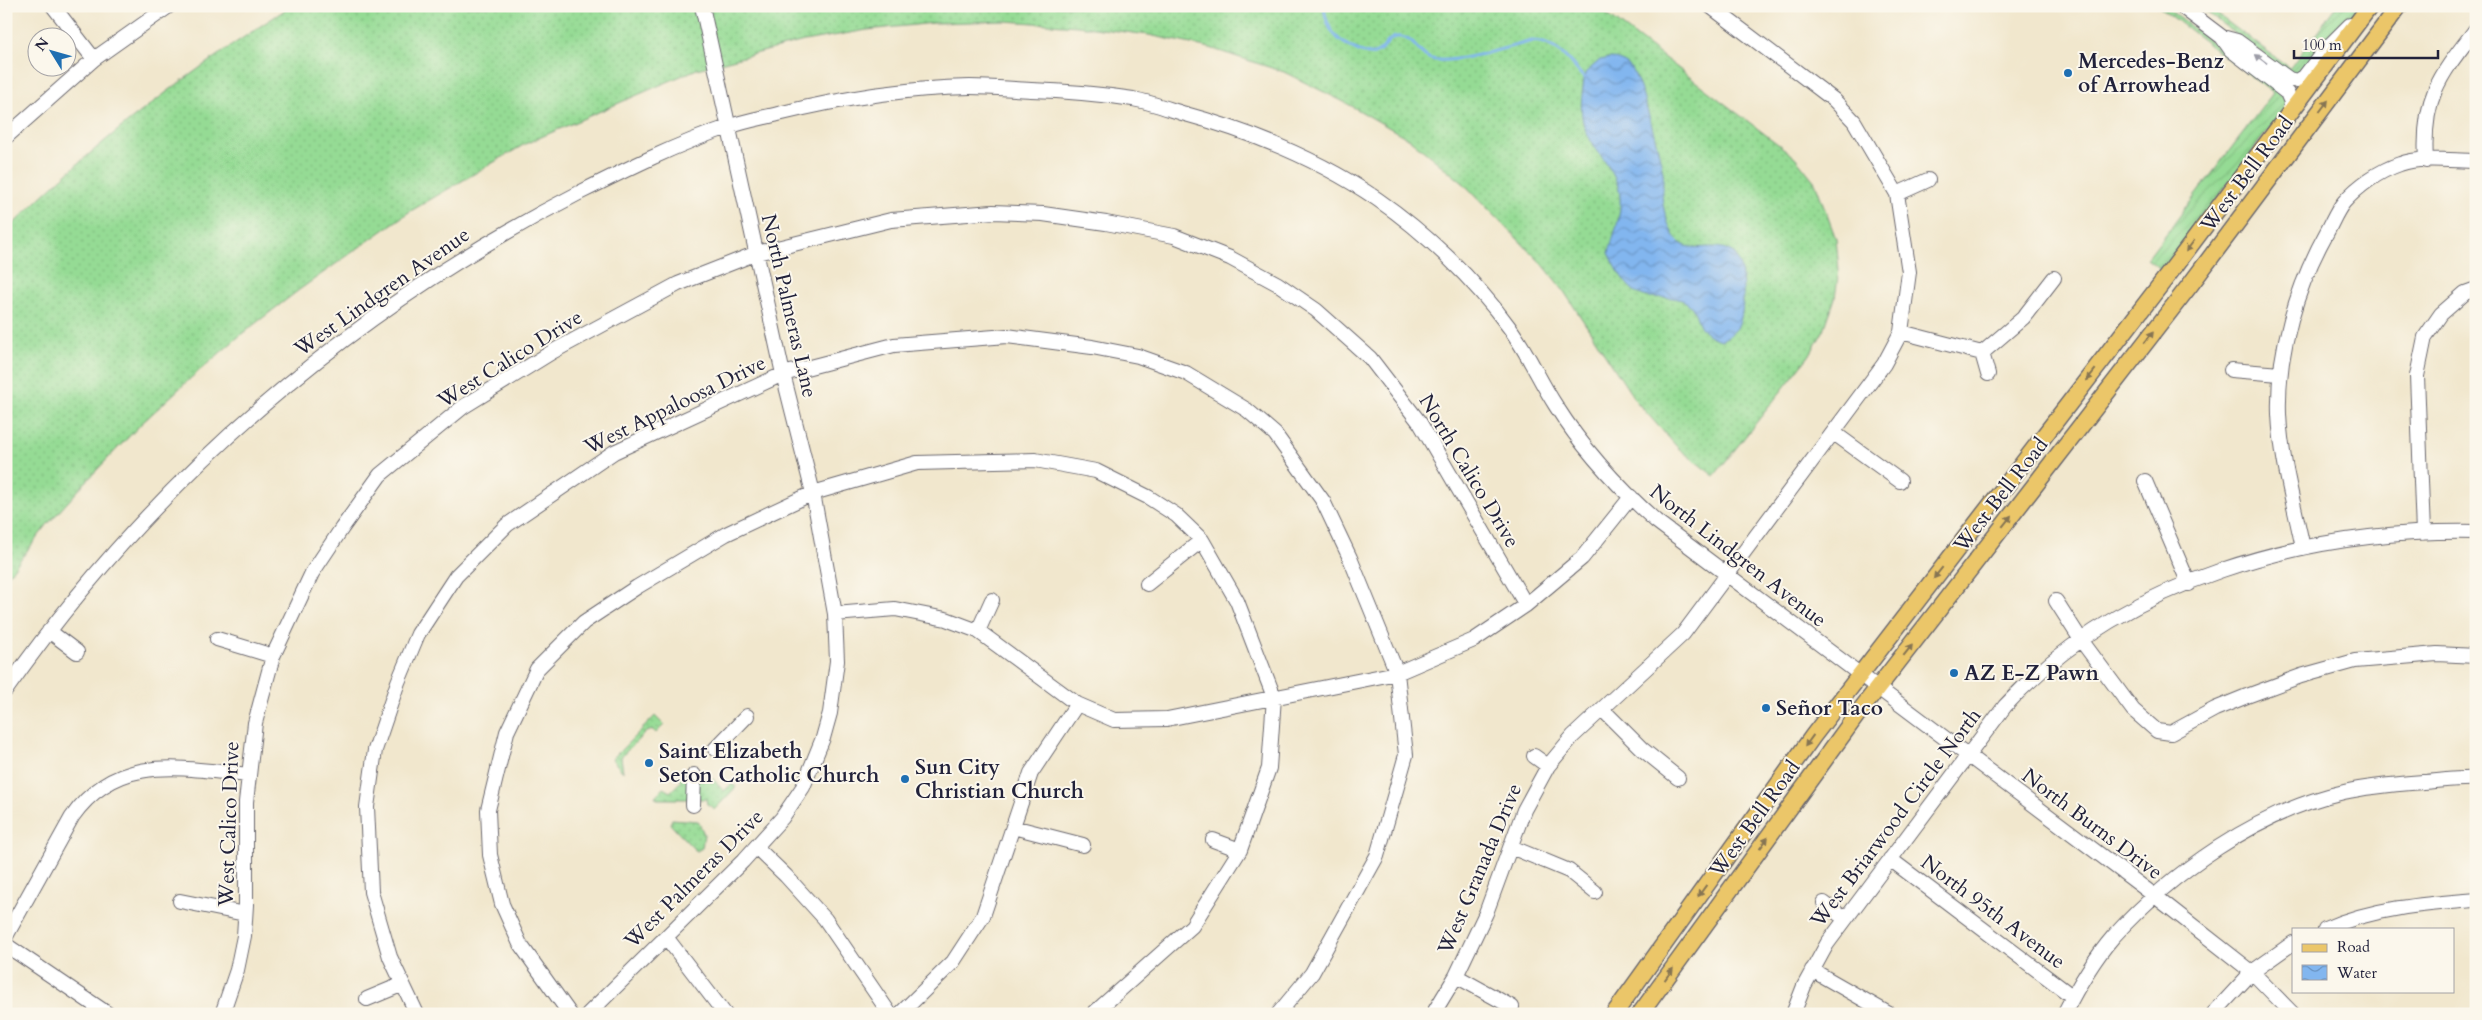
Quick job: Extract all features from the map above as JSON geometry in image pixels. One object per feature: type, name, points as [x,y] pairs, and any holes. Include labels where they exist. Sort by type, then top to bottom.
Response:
[{"type":"main road","name":"West Bell Road","points":[[1640,1014],[1878,688],[2252,201],[2399,6]]},
{"type":"main road","name":"West Bell Road","points":[[1614,1014],[1813,736],[2168,276],[2366,11]]},
{"type":"main road","points":[[2252,201],[2268,166],[2304,112],[2306,103],[2303,95]]},
{"type":"street","points":[[53,6],[94,59]]},
{"type":"street","points":[[6,137],[94,59],[169,6]]},
{"type":"street","name":"North Palmeras Lane","points":[[702,6],[730,126],[783,374],[813,493],[835,614]]},
{"type":"street","points":[[1710,6],[1834,100],[1854,121],[1872,147],[1898,194],[1909,272],[1901,332],[1982,353]]},
{"type":"street","points":[[2181,6],[2222,37],[2230,50],[2287,94],[2291,102],[2289,115]]},
{"type":"street","points":[[2289,79],[2301,80],[2332,42],[2366,11]]},
{"type":"street","points":[[2426,161],[2425,124],[2430,100],[2444,71],[2476,29]]},
{"type":"street","points":[[2222,37],[2237,41],[2289,79],[2303,95]]},
{"type":"street","name":"North Lindgren Avenue","points":[[730,126],[831,101],[969,87],[1063,91],[1136,100],[1210,121],[1281,145],[1344,178],[1380,201],[1449,258],[1509,328],[1564,418],[1596,460],[1630,497],[1670,532],[1860,675]]},
{"type":"street","name":"West Lindgren Avenue","points":[[6,690],[49,631],[148,513],[219,443],[333,346],[432,276],[523,222],[628,169],[730,126]]},
{"type":"street","points":[[2303,548],[2287,473],[2279,415],[2280,374],[2292,318],[2309,264],[2343,204],[2373,178],[2401,163],[2476,161]]},
{"type":"street","points":[[1898,194],[1928,180]]},
{"type":"street","name":"North Calico Drive","points":[[757,253],[891,220],[993,212],[1043,214],[1106,222],[1174,236],[1230,258],[1278,284],[1316,310],[1370,358],[1420,423],[1526,605]]},
{"type":"street","name":"West Calico Drive","points":[[222,1014],[240,959],[246,914],[245,816],[248,775],[255,723],[273,656],[312,573],[380,475],[463,407],[552,352],[678,284],[757,253]]},
{"type":"street","points":[[1982,353],[2023,318],[2054,278]]},
{"type":"street","points":[[2423,532],[2417,376],[2424,337],[2441,314],[2466,293],[2476,289]]},
{"type":"street","name":"West Granada Drive","points":[[1433,1014],[1456,976],[1486,913],[1528,802],[1548,766],[1573,736],[1683,634],[1884,364],[1901,332]]},
{"type":"street","name":"West Appaloosa Drive","points":[[417,1014],[390,956],[371,892],[367,807],[375,750],[398,682],[418,634],[456,576],[506,525],[614,452],[783,374],[894,345],[1007,336],[1092,347],[1138,356],[1186,373],[1247,410],[1275,434],[1322,500],[1350,558],[1397,673],[1406,755],[1377,856],[1312,973],[1278,1014]]},
{"type":"street","points":[[1982,353],[1988,374]]},
{"type":"street","points":[[2231,370],[2280,374]]},
{"type":"street","points":[[1834,433],[1900,481]]},
{"type":"street","points":[[570,1014],[520,944],[502,904],[490,855],[488,810],[507,732],[538,669],[584,622],[637,587],[726,534],[813,493],[917,463],[1035,460],[1096,471],[1148,496],[1176,515],[1202,540],[1237,601],[1274,697],[1270,768],[1240,850],[1192,926],[1093,1014]]},
{"type":"street","points":[[2145,480],[2189,584]]},
{"type":"street","points":[[835,614],[895,609],[946,619],[978,631],[1077,704],[1114,720],[1167,719],[1397,673],[1474,640],[1526,605],[1582,558],[1630,497]]},
{"type":"street","name":"West Briarwood Circle North","points":[[1793,1014],[1812,970],[1845,918],[1967,755],[2021,688],[2057,657],[2081,640],[2137,608],[2189,584],[2244,564],[2303,548],[2364,538],[2423,532],[2476,532]]},
{"type":"street","points":[[1147,584],[1202,540]]},
{"type":"street","points":[[978,631],[992,600]]},
{"type":"street","points":[[2056,601],[2081,640],[2133,710],[2157,731],[2171,733],[2247,696],[2301,676],[2355,661],[2437,654],[2476,656]]},
{"type":"street","name":"West Palmeras Drive","points":[[588,1014],[757,848],[782,818],[803,787],[823,738],[830,713],[837,661],[835,614]]},
{"type":"street","points":[[49,631],[77,652]]},
{"type":"street","points":[[218,639],[273,656]]},
{"type":"street","name":"North Burns Drive","points":[[1860,675],[2155,896],[2252,972],[2293,1014]]},
{"type":"street","points":[[900,1014],[953,962],[983,916],[1031,774],[1077,704]]},
{"type":"street","points":[[1602,709],[1642,749],[1678,778]]},
{"type":"street","points":[[716,749],[747,716]]},
{"type":"street","name":"West Granada Drive","points":[[1534,756],[1548,766]]},
{"type":"street","points":[[6,936],[72,817],[86,800],[103,786],[128,774],[153,768],[175,767],[248,775]]},
{"type":"street","points":[[693,805],[694,775]]},
{"type":"street","points":[[2064,1014],[2112,938],[2155,896],[2190,866],[2225,843],[2268,820],[2305,804],[2344,792],[2408,783],[2476,779]]},
{"type":"street","points":[[1013,826],[1083,845]]},
{"type":"street","points":[[1213,840],[1240,850]]},
{"type":"street","points":[[1511,847],[1569,871],[1595,892]]},
{"type":"street","points":[[757,848],[786,876],[824,919],[890,1014]]},
{"type":"street","name":"North 95th Avenue","points":[[1890,859],[2073,997]]},
{"type":"street","points":[[2328,928],[2380,912],[2422,904],[2476,900]]},
{"type":"street","points":[[180,901],[246,914]]},
{"type":"street","points":[[1824,903],[1845,918]]},
{"type":"street","points":[[666,937],[724,1014]]},
{"type":"street","points":[[6,944],[108,1014]]},
{"type":"street","points":[[2213,1014],[2252,972],[2292,944]]},
{"type":"street","points":[[1812,970],[1889,1014]]},
{"type":"street","points":[[1456,976],[1512,1007]]},
{"type":"street","points":[[366,999],[403,984]]},
{"type":"green space","points":[[291,6],[1596,6],[1795,157],[1815,182],[1836,239],[1839,270],[1835,298],[1824,330],[1809,356],[1714,476],[1678,448],[1635,400],[1563,290],[1544,266],[1463,183],[1409,139],[1346,103],[1284,72],[1210,48],[1149,35],[1078,26],[1005,21],[934,23],[867,30],[804,41],[697,69],[525,144],[409,212],[299,290],[243,333],[192,377],[142,423],[93,474],[47,525],[6,578],[6,231],[64,176],[125,124],[207,63]]},
{"type":"green space","points":[[2158,6],[2164,6],[2283,95],[2286,106],[2163,271],[2147,259],[2273,93]]},
{"type":"green space","points":[[2198,6],[2206,6],[2290,68],[2336,6],[2361,6],[2301,75],[2290,74]]},
{"type":"green space","points":[[655,716],[664,725],[656,733],[653,730],[646,732],[621,757],[623,772],[612,759]]},
{"type":"green space","points":[[679,774],[690,775],[690,799],[657,799],[655,796],[663,788],[670,792],[681,781],[677,776]]},
{"type":"green space","points":[[713,779],[724,791],[732,784],[736,787],[715,809],[707,804],[706,799],[697,799],[697,781]]},
{"type":"green space","points":[[672,819],[698,821],[704,834],[702,848],[697,851],[693,848],[670,824]]},
{"type":"water","points":[[1611,58],[1629,66],[1640,86],[1661,164],[1664,210],[1675,238],[1682,244],[1690,247],[1724,248],[1732,252],[1736,257],[1742,274],[1742,314],[1736,330],[1722,340],[1712,337],[1705,332],[1690,305],[1684,301],[1680,299],[1649,297],[1635,292],[1624,280],[1609,253],[1620,212],[1620,197],[1614,177],[1586,131],[1581,104],[1585,73],[1600,60]]},
{"type":"waterway","points":[[1324,6],[1327,22],[1334,34],[1345,44],[1366,54],[1378,52],[1392,38],[1396,37],[1409,40],[1427,57],[1441,60],[1466,58],[1532,41],[1541,42],[1555,49],[1568,59],[1584,78]]},
{"type":"place","name":"Mercedes-Benz of Arrowhead","points":[[2068,73]]},
{"type":"place","name":"AZ E-Z Pawn","points":[[1954,673]]},
{"type":"place","name":"Señor Taco","points":[[1766,708]]},
{"type":"place","name":"Saint Elizabeth Seton Catholic Church","points":[[649,763]]},
{"type":"place","name":"Sun City Christian Church","points":[[905,779]]}]
